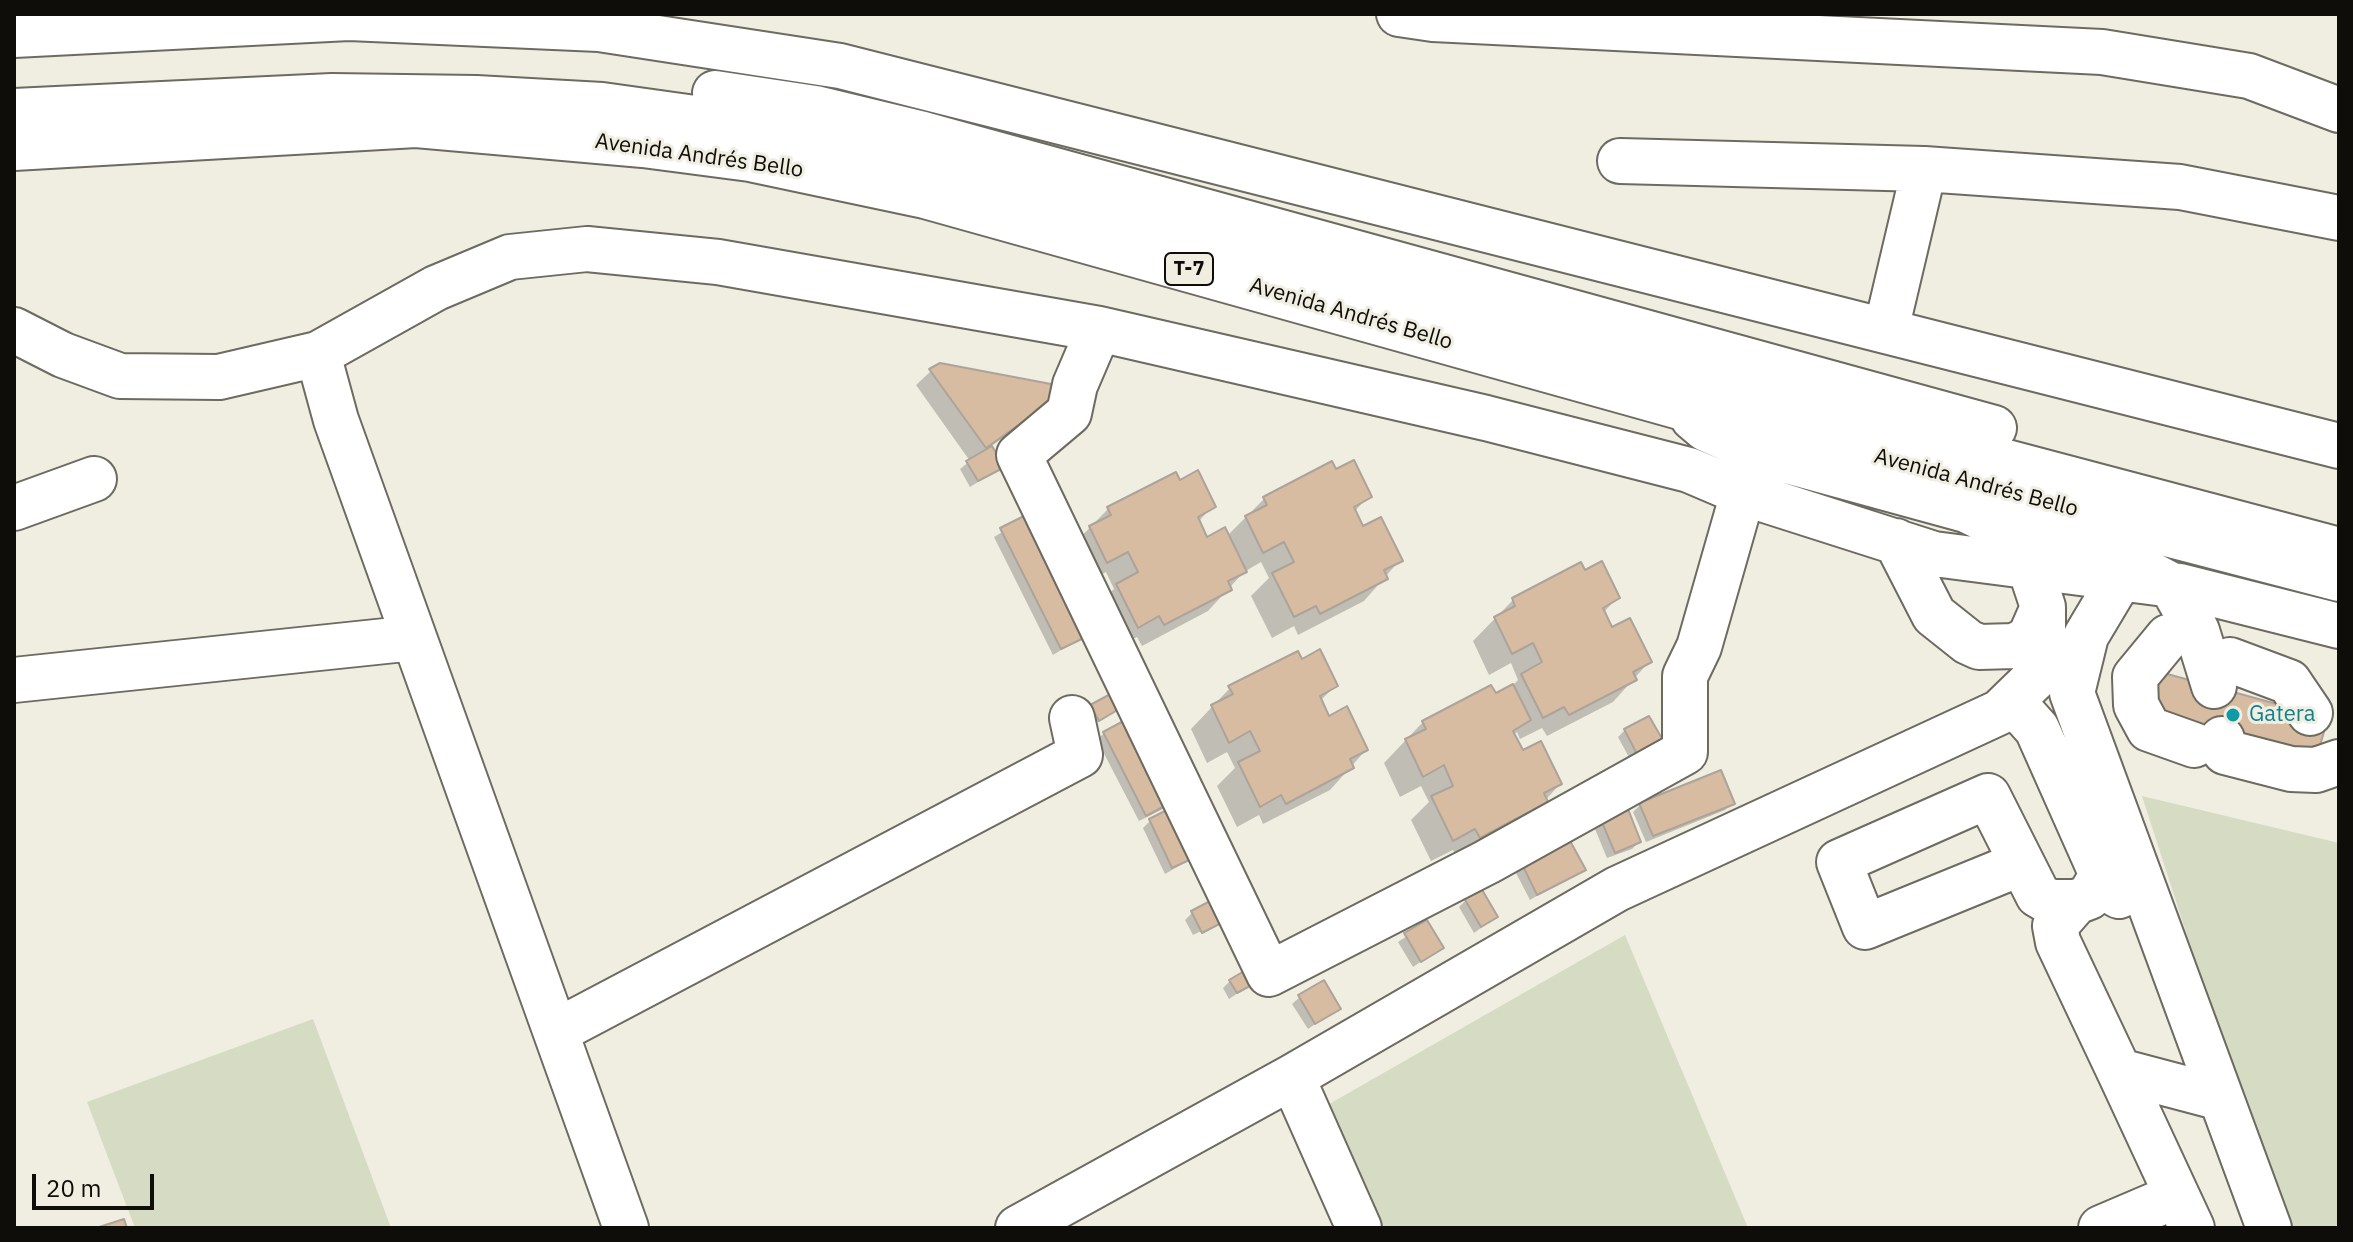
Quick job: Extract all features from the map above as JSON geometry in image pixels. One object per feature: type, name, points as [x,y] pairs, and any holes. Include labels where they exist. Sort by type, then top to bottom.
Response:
[{"type":"main road","points":[[1399,14],[1433,19],[2102,52],[2249,76],[2339,110]]},
{"type":"main road","points":[[14,35],[349,18],[599,29],[810,61],[2339,446]]},
{"type":"main road","points":[[14,89],[384,72],[496,73],[645,82],[815,108],[1043,165],[1274,232],[2339,520]]},
{"type":"main road","points":[[14,111],[332,96],[476,98],[602,105],[702,119],[909,165],[1628,362],[2339,550]]},
{"type":"main road","name":"Avenida Andrés Bello","points":[[14,148],[416,125],[643,145],[750,159],[925,196],[1680,407],[2339,579]]},
{"type":"main road","points":[[1620,161],[1924,169],[2180,187],[2339,218]]},
{"type":"main road","points":[[1886,330],[1924,169]]},
{"type":"main road","points":[[14,330],[63,355],[120,376],[219,377],[318,354],[436,288],[510,257],[587,249],[718,262],[1099,329],[1470,414],[1689,470],[1743,493],[1934,554],[2029,579],[2155,593],[2339,626]]},
{"type":"main road","points":[[1099,329],[1075,385],[1069,413],[1019,455],[1269,974],[1487,862],[1685,752],[1685,676],[1699,647],[1743,493]]},
{"type":"main road","points":[[318,354],[336,420],[626,1228]]},
{"type":"main road","points":[[1680,407],[1706,429],[1762,454],[1966,510],[2155,593],[2197,631],[2218,680],[2289,682],[2328,754],[2291,769],[2207,741],[2149,729],[2136,705],[2135,677],[2155,593],[2166,533]]},
{"type":"main road","points":[[14,508],[94,479]]},
{"type":"main road","points":[[1966,510],[1995,524],[2013,538],[2029,579],[2043,654],[2041,689],[2031,718],[2047,748],[2089,891]]},
{"type":"main road","points":[[1896,541],[1934,615],[1955,635],[1979,647],[2014,646],[2029,639],[2029,579]]},
{"type":"main road","points":[[1018,1228],[1292,1077],[1617,889],[2041,689],[2155,593]]},
{"type":"main road","points":[[14,680],[414,638]]},
{"type":"main road","points":[[2041,689],[2091,744],[2269,1228]]},
{"type":"main road","points":[[557,1031],[1080,755],[1072,718]]},
{"type":"main road","points":[[2022,863],[2038,895],[2050,902],[2089,891],[2111,891],[2153,912]]},
{"type":"main road","points":[[2089,891],[2055,926],[2058,942],[2184,1212],[2101,1228]]},
{"type":"main road","points":[[2119,1071],[2221,1098]]},
{"type":"main road","points":[[1292,1077],[1359,1228]]},
{"type":"green space","points":[[2142,796],[2339,843],[2339,1228],[2288,1228],[2249,1127]]},
{"type":"green space","points":[[1625,935],[1748,1228],[1375,1228],[1324,1107]]},
{"type":"green space","points":[[313,1019],[391,1228],[135,1228],[87,1102]]},
{"type":"building","points":[[940,363],[1051,384],[1054,400],[986,448],[929,369]]},
{"type":"building","points":[[992,446],[1005,467],[978,481],[966,461]]},
{"type":"building","points":[[1354,460],[1372,497],[1354,507],[1363,526],[1381,517],[1403,561],[1384,570],[1388,579],[1320,614],[1316,606],[1294,617],[1272,573],[1294,562],[1284,542],[1263,553],[1245,516],[1267,505],[1263,497],[1332,461],[1336,469]]},
{"type":"building","points":[[1198,470],[1216,507],[1198,517],[1207,537],[1225,527],[1247,572],[1228,581],[1232,590],[1164,625],[1159,616],[1138,628],[1116,584],[1138,572],[1128,552],[1107,563],[1089,526],[1111,515],[1107,507],[1176,472],[1180,480]]},
{"type":"building","points":[[1028,514],[1090,635],[1061,649],[1000,528]]},
{"type":"building","points":[[1602,561],[1620,598],[1603,608],[1612,627],[1630,618],[1652,662],[1633,672],[1637,680],[1569,715],[1564,707],[1543,718],[1521,674],[1542,662],[1533,643],[1512,654],[1494,617],[1515,606],[1512,598],[1581,562],[1585,570]]},
{"type":"building","points":[[1320,649],[1338,686],[1320,696],[1329,716],[1347,706],[1368,750],[1350,759],[1354,768],[1286,804],[1281,795],[1260,807],[1238,762],[1260,751],[1250,731],[1229,743],[1211,705],[1233,694],[1228,686],[1298,651],[1302,659]]},
{"type":"building","name":"Gatera","points":[[2160,672],[2328,718],[2315,763],[2147,718]]},
{"type":"building","points":[[1513,684],[1531,720],[1513,731],[1523,750],[1541,741],[1562,784],[1544,793],[1548,802],[1480,838],[1475,829],[1453,841],[1431,796],[1453,786],[1444,765],[1423,777],[1405,739],[1426,729],[1422,721],[1491,685],[1496,693]]},
{"type":"building","points":[[1118,690],[1126,705],[1099,721],[1090,705]]},
{"type":"building","points":[[1649,716],[1664,742],[1638,756],[1624,729]]},
{"type":"building","points":[[1131,717],[1174,801],[1146,816],[1103,732]]},
{"type":"building","points":[[1721,770],[1735,804],[1653,836],[1639,803]]},
{"type":"building","points":[[1175,806],[1198,856],[1172,868],[1149,819]]},
{"type":"building","points":[[1628,809],[1641,842],[1615,853],[1601,820]]},
{"type":"building","points":[[1569,839],[1586,870],[1537,895],[1522,864]]},
{"type":"building","points":[[1481,888],[1498,917],[1481,927],[1464,898]]},
{"type":"building","points":[[1216,898],[1227,920],[1202,933],[1191,911]]},
{"type":"building","points":[[1427,920],[1444,948],[1421,962],[1404,933]]},
{"type":"building","points":[[1251,967],[1259,981],[1237,993],[1229,980]]},
{"type":"building","points":[[1324,980],[1341,1009],[1315,1024],[1298,995]]},
{"type":"building","points":[[124,1219],[127,1228],[96,1228]]},
{"type":"place","name":"Gatera","points":[[2233,715]]}]
